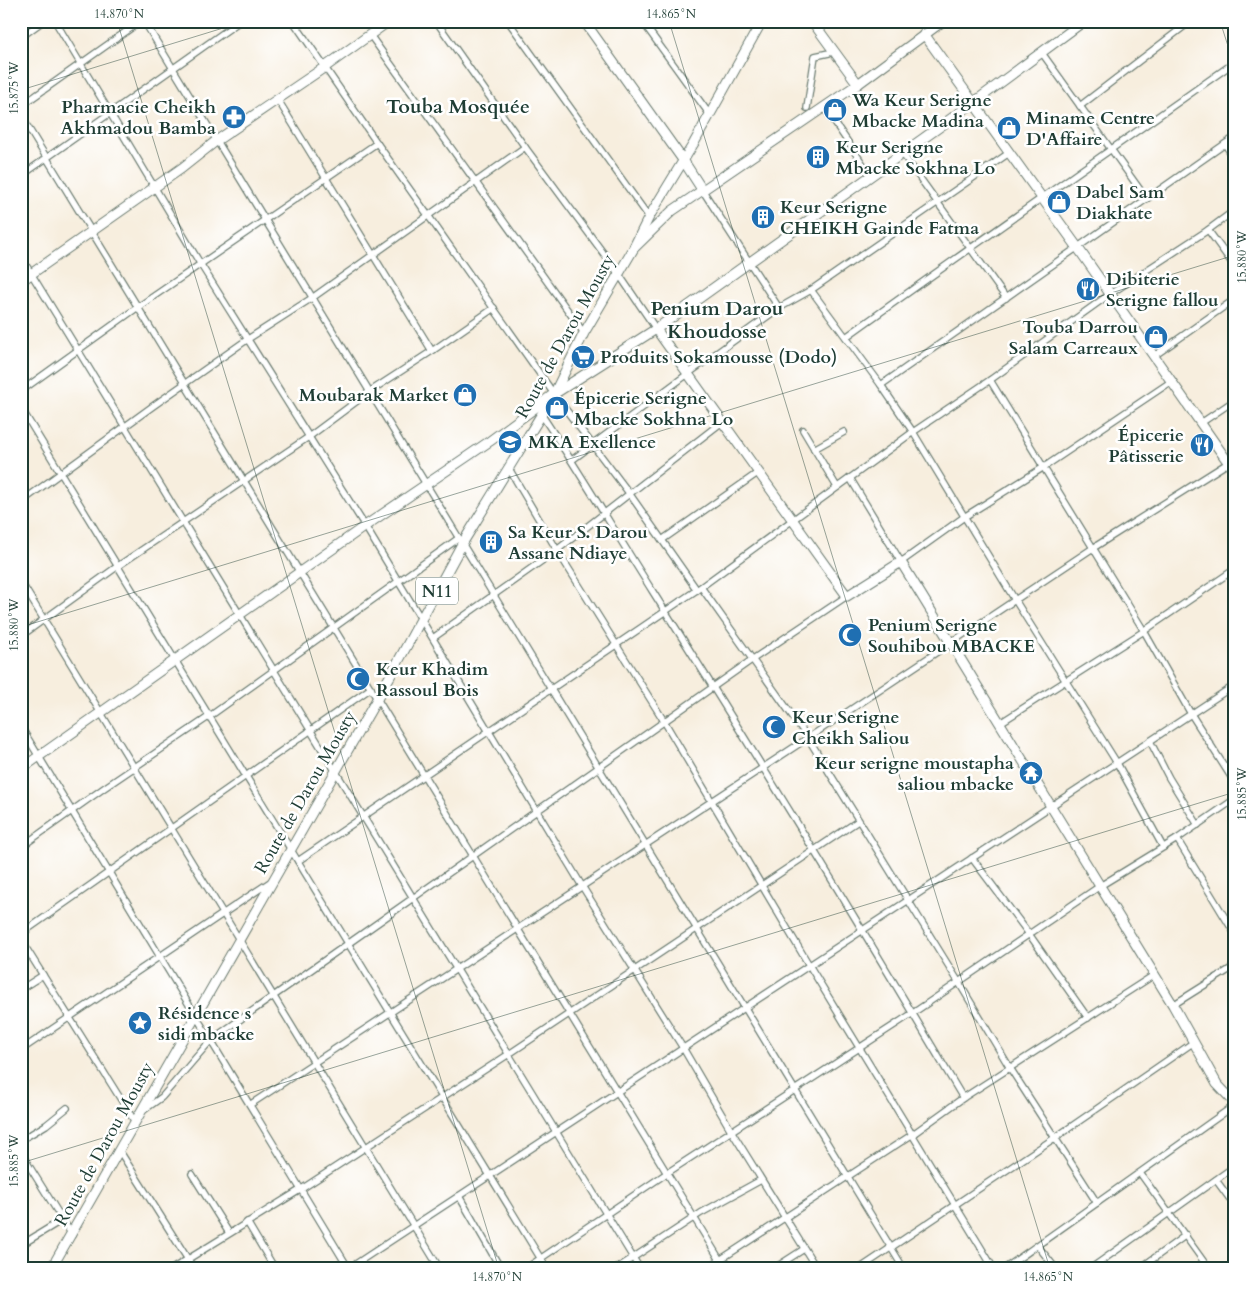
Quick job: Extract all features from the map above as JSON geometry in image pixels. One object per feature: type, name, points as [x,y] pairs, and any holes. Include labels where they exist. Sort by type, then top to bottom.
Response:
[{"type":"main road","points":[[21,281],[216,141],[278,100],[389,21]]},
{"type":"main road","points":[[584,21],[703,191]]},
{"type":"main road","points":[[634,248],[649,217],[710,115],[762,21]]},
{"type":"main road","points":[[812,21],[858,84]]},
{"type":"main road","name":"Route de Darou Mousty","points":[[52,1269],[421,620],[460,541],[554,394],[584,333],[634,248],[672,211],[858,84],[943,21]]},
{"type":"main road","points":[[21,769],[365,526],[490,441],[554,394],[656,329],[973,103],[1084,21]]},
{"type":"main road","points":[[924,34],[1078,248],[1233,469]]},
{"type":"main road","points":[[656,329],[847,596],[901,562],[1154,975],[1217,1084],[1235,1104]]},
{"type":"street","points":[[21,37],[43,21]]},
{"type":"street","points":[[55,21],[201,265],[310,436],[582,886],[817,1269]]},
{"type":"street","points":[[21,106],[143,21],[904,1269]]},
{"type":"street","points":[[21,176],[240,21]]},
{"type":"street","points":[[292,21],[554,394],[753,659],[808,738],[1010,1068],[1097,1202]]},
{"type":"street","points":[[436,21],[524,147],[618,273],[656,329]]},
{"type":"street","points":[[508,21],[649,217]]},
{"type":"street","points":[[642,21],[710,115]]},
{"type":"street","points":[[1080,106],[1192,21]]},
{"type":"street","points":[[370,35],[584,333]]},
{"type":"street","points":[[807,108],[815,56],[829,53],[833,50]]},
{"type":"street","points":[[1042,53],[1146,198]]},
{"type":"street","points":[[846,337],[1235,62]]},
{"type":"street","points":[[278,100],[432,351]]},
{"type":"street","points":[[824,107],[871,176]]},
{"type":"street","points":[[21,116],[720,1260]]},
{"type":"street","points":[[881,385],[1235,137]]},
{"type":"street","points":[[21,391],[138,307],[377,143]]},
{"type":"street","points":[[1225,144],[1235,160]]},
{"type":"street","points":[[21,502],[248,339],[312,298],[524,147]]},
{"type":"street","points":[[902,153],[1006,298]]},
{"type":"street","points":[[572,460],[779,308],[811,290],[1009,153]]},
{"type":"street","points":[[703,191],[779,308]]},
{"type":"street","points":[[298,861],[699,589],[913,432],[990,380],[1110,294],[1208,230],[1235,210]]},
{"type":"street","points":[[1208,230],[1235,267]]},
{"type":"street","points":[[21,257],[640,1269]]},
{"type":"street","points":[[811,290],[913,432],[1116,763],[1163,847]]},
{"type":"street","points":[[1154,356],[1235,300]]},
{"type":"street","points":[[21,636],[118,566],[494,308]]},
{"type":"street","points":[[990,380],[1144,631],[1191,714],[1235,783]]},
{"type":"street","points":[[850,478],[901,562],[964,517],[1044,467],[1172,381]]},
{"type":"street","points":[[1201,423],[1235,400]]},
{"type":"street","points":[[21,408],[547,1269]]},
{"type":"street","points":[[541,414],[572,460],[713,687],[963,1098]]},
{"type":"street","points":[[433,638],[556,550],[722,422]]},
{"type":"street","points":[[803,430],[837,487]]},
{"type":"street","points":[[814,450],[844,432]]},
{"type":"street","points":[[508,467],[556,550],[664,721],[809,965],[994,1269]]},
{"type":"street","points":[[251,1104],[808,738],[1093,548],[1233,469]]},
{"type":"street","points":[[662,540],[759,472]]},
{"type":"street","points":[[21,847],[210,716],[398,581],[460,541]]},
{"type":"street","points":[[1000,723],[1144,631],[1235,569]]},
{"type":"street","points":[[21,582],[440,1269]]},
{"type":"street","points":[[140,1113],[162,1097],[211,1040],[598,767],[847,596]]},
{"type":"street","points":[[21,727],[349,1268],[1235,685]]},
{"type":"street","points":[[21,934],[371,688]]},
{"type":"street","points":[[1150,740],[1169,778],[1198,825]]},
{"type":"street","points":[[525,1269],[667,1173],[913,1013],[1100,886],[1178,839],[1235,799]]},
{"type":"street","points":[[172,1269],[366,1147],[858,821]]},
{"type":"street","points":[[1178,839],[1232,924],[1235,934]]},
{"type":"street","points":[[972,858],[1029,934],[1088,1018]]},
{"type":"street","points":[[21,1050],[272,881]]},
{"type":"street","points":[[21,940],[135,1122]]},
{"type":"street","points":[[1172,1005],[1235,966]]},
{"type":"street","points":[[21,989],[43,975]]},
{"type":"street","points":[[706,1269],[913,1134],[963,1098],[1154,975]]},
{"type":"street","points":[[859,1269],[1194,1042]]},
{"type":"street","points":[[1004,1269],[1235,1104]]},
{"type":"street","points":[[21,1140],[46,1125],[66,1108]]},
{"type":"street","points":[[119,1150],[194,1269]]},
{"type":"street","points":[[21,1153],[72,1235]]},
{"type":"street","points":[[1090,1269],[1235,1166]]},
{"type":"street","points":[[1140,1173],[1209,1269]]},
{"type":"street","points":[[192,1174],[229,1233]]},
{"type":"street","points":[[616,1269],[694,1218],[761,1180]]},
{"type":"street","points":[[1216,1180],[1235,1206]]},
{"type":"street","points":[[459,1196],[501,1269]]},
{"type":"street","points":[[21,1245],[62,1220]]},
{"type":"street","points":[[247,1222],[275,1269]]},
{"type":"street","points":[[1139,1269],[1186,1235]]},
{"type":"street","points":[[1038,1246],[1056,1269]]},
{"type":"street","points":[[773,1269],[804,1249]]},
{"type":"place","name":"Wa Keur Serigne Mbacke Madina","points":[[835,110]]},
{"type":"place","name":"Pharmacie Cheikh Akhmadou Bamba","points":[[234,117]]},
{"type":"place","name":"Miname Centre D'Affaire","points":[[1009,128]]},
{"type":"place","name":"Keur Serigne Mbacke Sokhna Lo","points":[[818,157]]},
{"type":"place","name":"Dabel Sam Diakhate","points":[[1059,202]]},
{"type":"place","name":"Keur Serigne CHEIKH Gainde Fatma","points":[[763,217]]},
{"type":"place","name":"Dibiterie Serigne fallou","points":[[1088,289]]},
{"type":"place","name":"Touba Darrou Salam Carreaux","points":[[1156,337]]},
{"type":"place","name":"Produits Sokamousse (Dodo)","points":[[583,357]]},
{"type":"place","name":"Moubarak Market","points":[[465,395]]},
{"type":"place","name":"Épicerie Serigne Mbacke Sokhna Lo","points":[[557,408]]},
{"type":"place","name":"MKA Exellence","points":[[510,442]]},
{"type":"place","name":"Épicerie Pâtisserie","points":[[1202,445]]},
{"type":"place","name":"Sa Keur S. Darou Assane Ndiaye","points":[[491,542]]},
{"type":"place","name":"Penium Serigne Souhibou MBACKE","points":[[850,635]]},
{"type":"place","name":"Keur Khadim Rassoul Bois","points":[[358,679]]},
{"type":"place","name":"Keur Serigne Cheikh Saliou","points":[[774,727]]},
{"type":"place","name":"Keur serigne moustapha saliou mbacke","points":[[1031,773]]},
{"type":"place","name":"Résidence s sidi mbacke","points":[[140,1023]]},
{"type":"district","name":"Touba Mosquée","points":[[458,106]]},
{"type":"district","name":"Penium Darou Khoudosse","points":[[717,320]]}]
